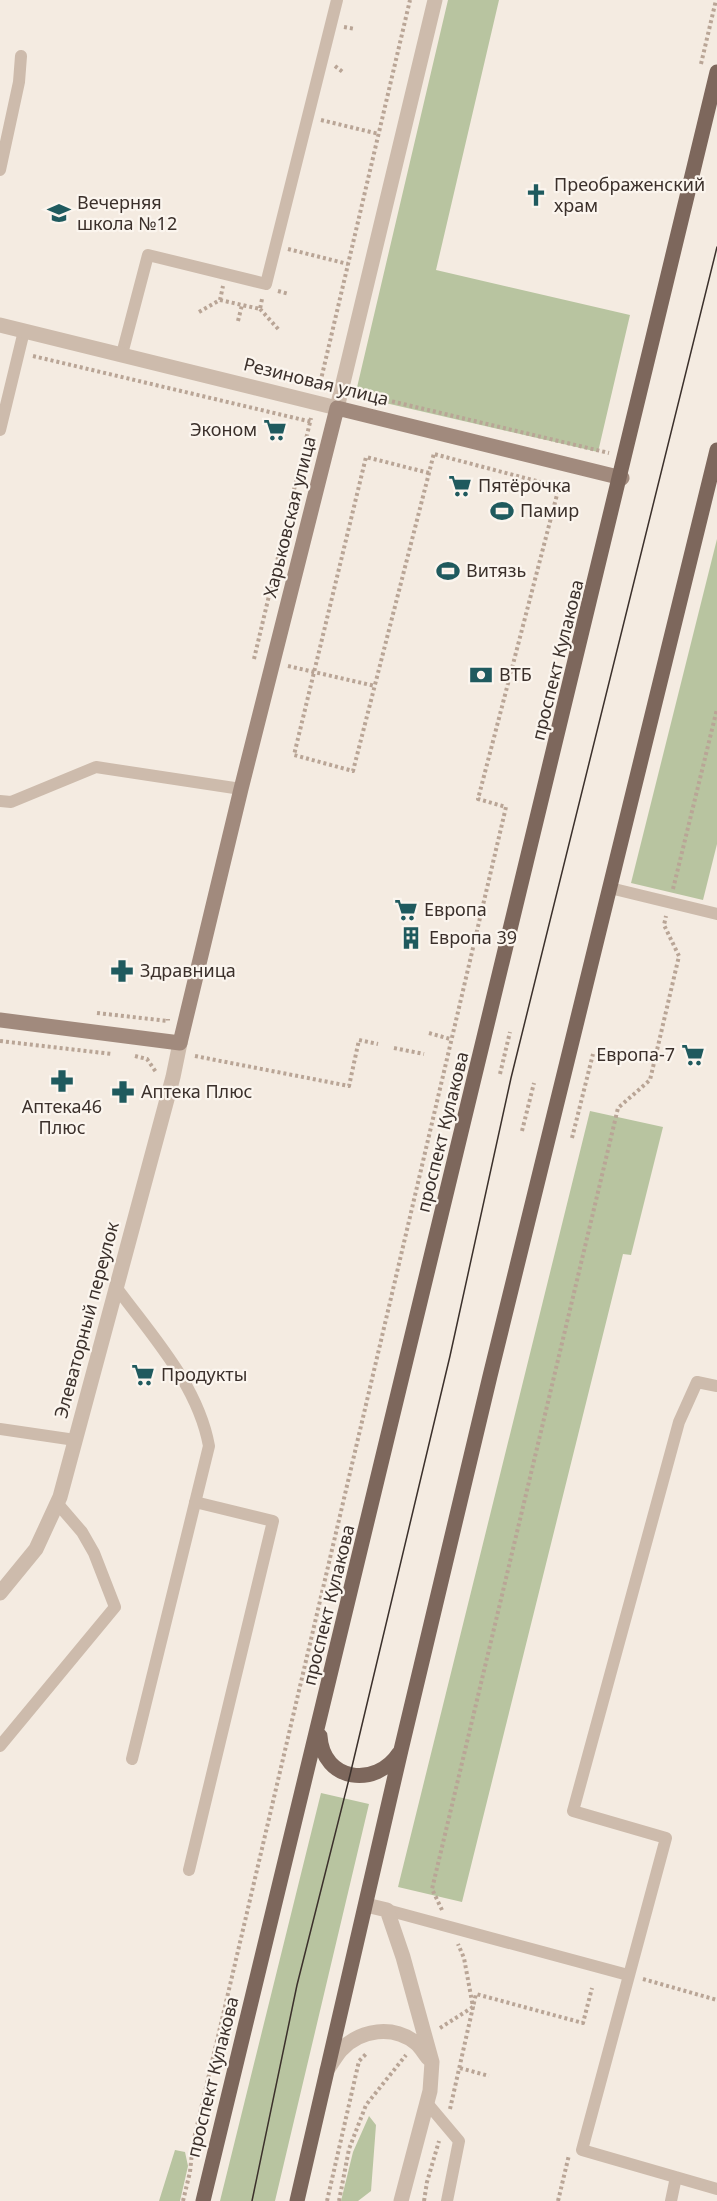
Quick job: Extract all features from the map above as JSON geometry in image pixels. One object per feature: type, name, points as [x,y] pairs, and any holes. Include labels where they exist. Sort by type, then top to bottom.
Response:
[{"type":"main road","name":"проспект Кулакова","points":[[203,2201],[622,478],[717,72]]},
{"type":"main road","name":"Харьковская улица","points":[[180,1043],[241,789],[338,408]]},
{"type":"main road","name":"Резиновая улица","points":[[338,408],[622,478]]},
{"type":"main road","points":[[297,2201],[495,1353],[717,450]]},
{"type":"main road","points":[[0,1020],[180,1043]]},
{"type":"main road","points":[[319,1730],[320,1743],[325,1755],[338,1769],[355,1776],[368,1776],[382,1771],[393,1762],[401,1750]]},
{"type":"street","name":"Харьковская улица","points":[[338,408],[435,0]]},
{"type":"street","name":"Резиновая улица","points":[[0,325],[338,408]]},
{"type":"street","name":"Элеваторный переулок","points":[[0,1593],[36,1548],[57,1503],[173,1077],[180,1043]]},
{"type":"street","points":[[366,1905],[387,1910],[403,1957],[432,2062],[430,2091],[401,2201]]},
{"type":"street","points":[[327,2070],[340,2051],[352,2041],[365,2034],[380,2031],[395,2031],[416,2043],[432,2062]]},
{"type":"lane","points":[[122,354],[148,255],[266,284],[337,0]]},
{"type":"lane","points":[[0,170],[19,82],[21,56]]},
{"type":"lane","points":[[0,430],[24,331]]},
{"type":"lane","points":[[0,801],[11,802],[96,767],[241,789]]},
{"type":"lane","points":[[610,888],[717,914]]},
{"type":"lane","points":[[116,1287],[194,1397],[205,1426],[209,1446],[132,1759]]},
{"type":"lane","points":[[717,1386],[697,1382],[679,1422],[573,1810],[666,1838],[582,2150],[717,2189]]},
{"type":"lane","points":[[0,1429],[75,1440]]},
{"type":"lane","points":[[189,1870],[273,1521],[195,1502]]},
{"type":"lane","points":[[0,1746],[115,1607],[94,1553],[82,1532],[57,1503]]},
{"type":"lane","points":[[387,1910],[628,1975]]},
{"type":"lane","points":[[427,2103],[459,2141],[447,2201]]},
{"type":"lane","points":[[671,2201],[676,2177]]},
{"type":"path","points":[[315,403],[410,0]]},
{"type":"path","points":[[308,116],[379,134]]},
{"type":"path","points":[[275,247],[348,264]]},
{"type":"path","points":[[220,300],[226,274]]},
{"type":"path","points":[[260,309],[266,284]]},
{"type":"path","points":[[199,312],[220,300],[260,309],[280,331]]},
{"type":"path","points":[[238,321],[242,305]]},
{"type":"path","points":[[18,352],[333,427]]},
{"type":"path","points":[[320,384],[331,387]]},
{"type":"path","points":[[354,392],[609,453]]},
{"type":"path","points":[[429,473],[366,457],[294,755],[353,771],[434,454],[559,487]]},
{"type":"path","points":[[183,2201],[190,2172],[193,2143],[506,807],[478,799],[561,479]]},
{"type":"path","points":[[284,665],[375,686]]},
{"type":"path","points":[[489,2076],[460,2068],[473,2007],[464,1958],[432,1889],[618,1108],[650,1080],[679,956],[664,925],[717,709]]},
{"type":"path","points":[[500,1074],[510,1032]]},
{"type":"path","points":[[429,1034],[450,1039]]},
{"type":"path","points":[[193,1063],[195,1055],[349,1086],[359,1040],[378,1044]]},
{"type":"path","points":[[0,1041],[123,1055]]},
{"type":"path","points":[[394,1048],[424,1054]]},
{"type":"path","points":[[572,1138],[593,1054]]},
{"type":"path","points":[[134,1056],[147,1059],[157,1073],[173,1077]]},
{"type":"path","points":[[522,1131],[534,1083]]},
{"type":"path","points":[[628,1975],[717,2000]]},
{"type":"path","points":[[339,2201],[349,2150],[366,2105],[416,2043]]},
{"type":"path","points":[[558,2201],[569,2155],[582,2150]]},
{"type":"green space","points":[[448,0],[499,0],[436,270],[630,315],[598,452],[355,396]]},
{"type":"green space","points":[[717,539],[717,844],[703,900],[631,883]]},
{"type":"green space","points":[[590,1111],[663,1127],[631,1255],[623,1254],[462,1902],[398,1887]]},
{"type":"green space","points":[[321,1793],[369,1804],[275,2201],[220,2201]]},
{"type":"green space","points":[[369,2116],[376,2125],[371,2191],[358,2201],[341,2201],[353,2152]]},
{"type":"green space","points":[[175,2150],[185,2152],[188,2166],[180,2201],[159,2201]]},
{"type":"tram line","points":[[252,2201],[297,1985],[350,1775],[450,1356],[511,1078],[717,247]]},
{"type":"place","name":"Преображенский храм","points":[[536,195]]},
{"type":"place","name":"Вечерняя школа №12","points":[[59,213]]},
{"type":"place","name":"Эконом","points":[[275,430]]},
{"type":"place","name":"Пятёрочка","points":[[460,486]]},
{"type":"place","name":"Памир","points":[[502,511]]},
{"type":"place","name":"Витязь","points":[[448,571]]},
{"type":"place","name":"ВТБ","points":[[481,675]]},
{"type":"place","name":"Европа","points":[[406,910]]},
{"type":"place","name":"Европа 39","points":[[411,938]]},
{"type":"place","name":"Здравница","points":[[122,971]]},
{"type":"place","name":"Европа-7","points":[[693,1055]]},
{"type":"place","name":"Аптека46 Плюс","points":[[62,1081]]},
{"type":"place","name":"Аптека Плюс","points":[[123,1092]]},
{"type":"place","name":"Продукты","points":[[143,1375]]}]
